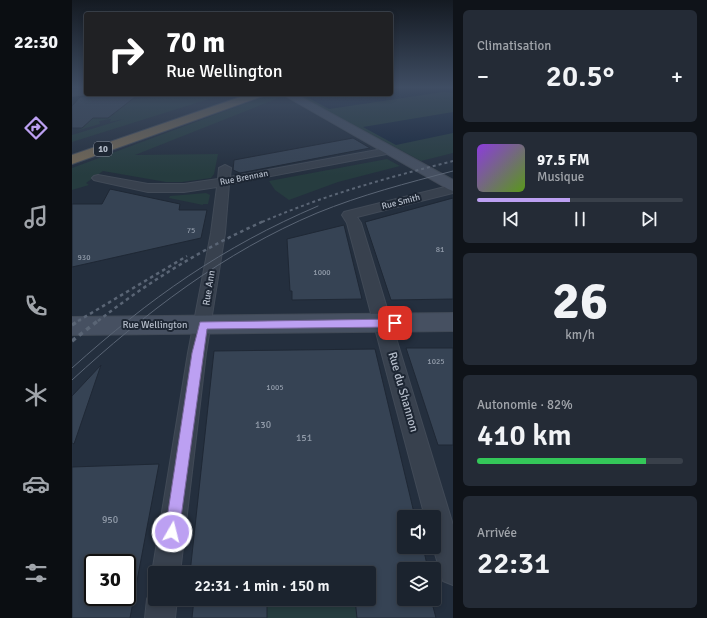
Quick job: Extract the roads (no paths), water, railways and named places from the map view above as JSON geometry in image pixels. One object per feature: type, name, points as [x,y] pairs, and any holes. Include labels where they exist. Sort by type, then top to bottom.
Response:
[{"type":"highway","name":"10","points":[[72,147],[166,117]]},
{"type":"highway","name":"10","points":[[72,160],[195,117]]},
{"type":"street","points":[[327,117],[453,188]]},
{"type":"street","name":"Rue Brennan","points":[[98,178],[158,188],[184,188],[224,175],[388,151]]},
{"type":"street","name":"Rue Ann","points":[[167,566],[196,360],[218,233],[224,175]]},
{"type":"street","name":"Rue Smith","points":[[349,215],[453,188]]},
{"type":"street","name":"Rue du Shannon","points":[[349,215],[354,223],[453,571]]},
{"type":"street","name":"Rue Wellington","points":[[72,326],[453,322]]},
{"type":"street","points":[[160,618],[161,606]]},
{"type":"water","points":[[424,117],[453,117],[453,133],[396,145],[363,127]]},
{"type":"tram line","points":[[72,380],[157,308],[218,265],[250,246],[317,213],[384,190],[453,171]]},
{"type":"tram line","points":[[72,368],[130,319],[188,276],[250,239],[318,206]]},
{"type":"railway","points":[[262,222],[309,203],[356,188],[453,161]]},
{"type":"railway","points":[[98,321],[178,266],[220,242],[264,221]]},
{"type":"railway","points":[[78,321],[187,256]]},
{"type":"railway","points":[[72,325],[80,320]]},
{"type":"railway","points":[[72,341],[99,320]]}]
